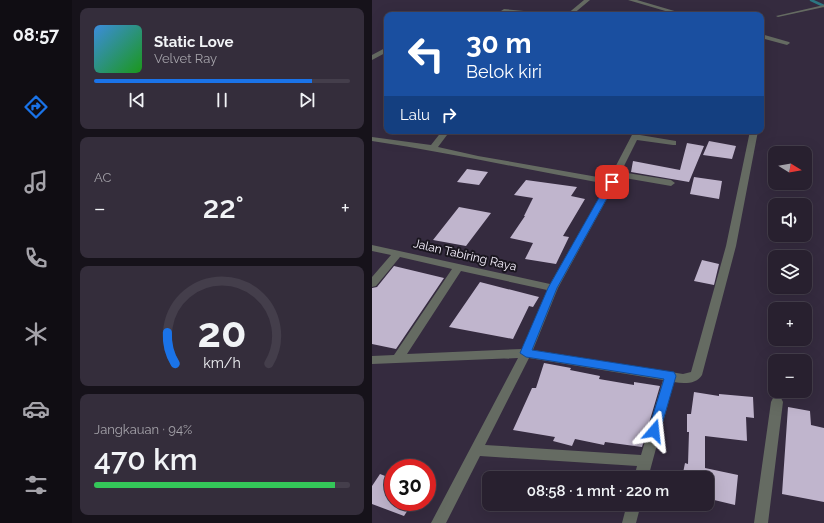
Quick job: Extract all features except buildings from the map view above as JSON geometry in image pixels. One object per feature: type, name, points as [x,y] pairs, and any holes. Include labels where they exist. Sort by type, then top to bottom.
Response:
[{"type":"street","points":[[573,12],[587,0]]},
{"type":"street","points":[[631,0],[674,12]]},
{"type":"street","points":[[504,11],[514,12]]},
{"type":"street","points":[[764,37],[787,43]]},
{"type":"street","points":[[372,58],[384,51]]},
{"type":"street","points":[[432,148],[443,134]]},
{"type":"street","points":[[438,523],[526,353],[552,288],[614,178],[636,134],[673,143]]},
{"type":"street","points":[[372,360],[526,353],[682,379],[691,379],[696,375],[731,246],[753,134]]},
{"type":"street","points":[[372,139],[432,148],[478,158],[614,178],[671,183]]},
{"type":"street","name":"Jalan Tabiring Raya","points":[[372,248],[552,288]]},
{"type":"street","points":[[372,284],[398,253]]},
{"type":"street","points":[[397,359],[458,268]]},
{"type":"street","points":[[642,471],[670,376]]},
{"type":"street","points":[[761,523],[777,402]]},
{"type":"street","points":[[477,450],[645,461]]},
{"type":"street","points":[[629,523],[632,511]]},
{"type":"lane","points":[[778,16],[824,6]]},
{"type":"waterway","points":[[811,0],[824,6]]},
{"type":"route","points":[[612,182],[552,288],[526,353],[670,376],[654,431]]}]
